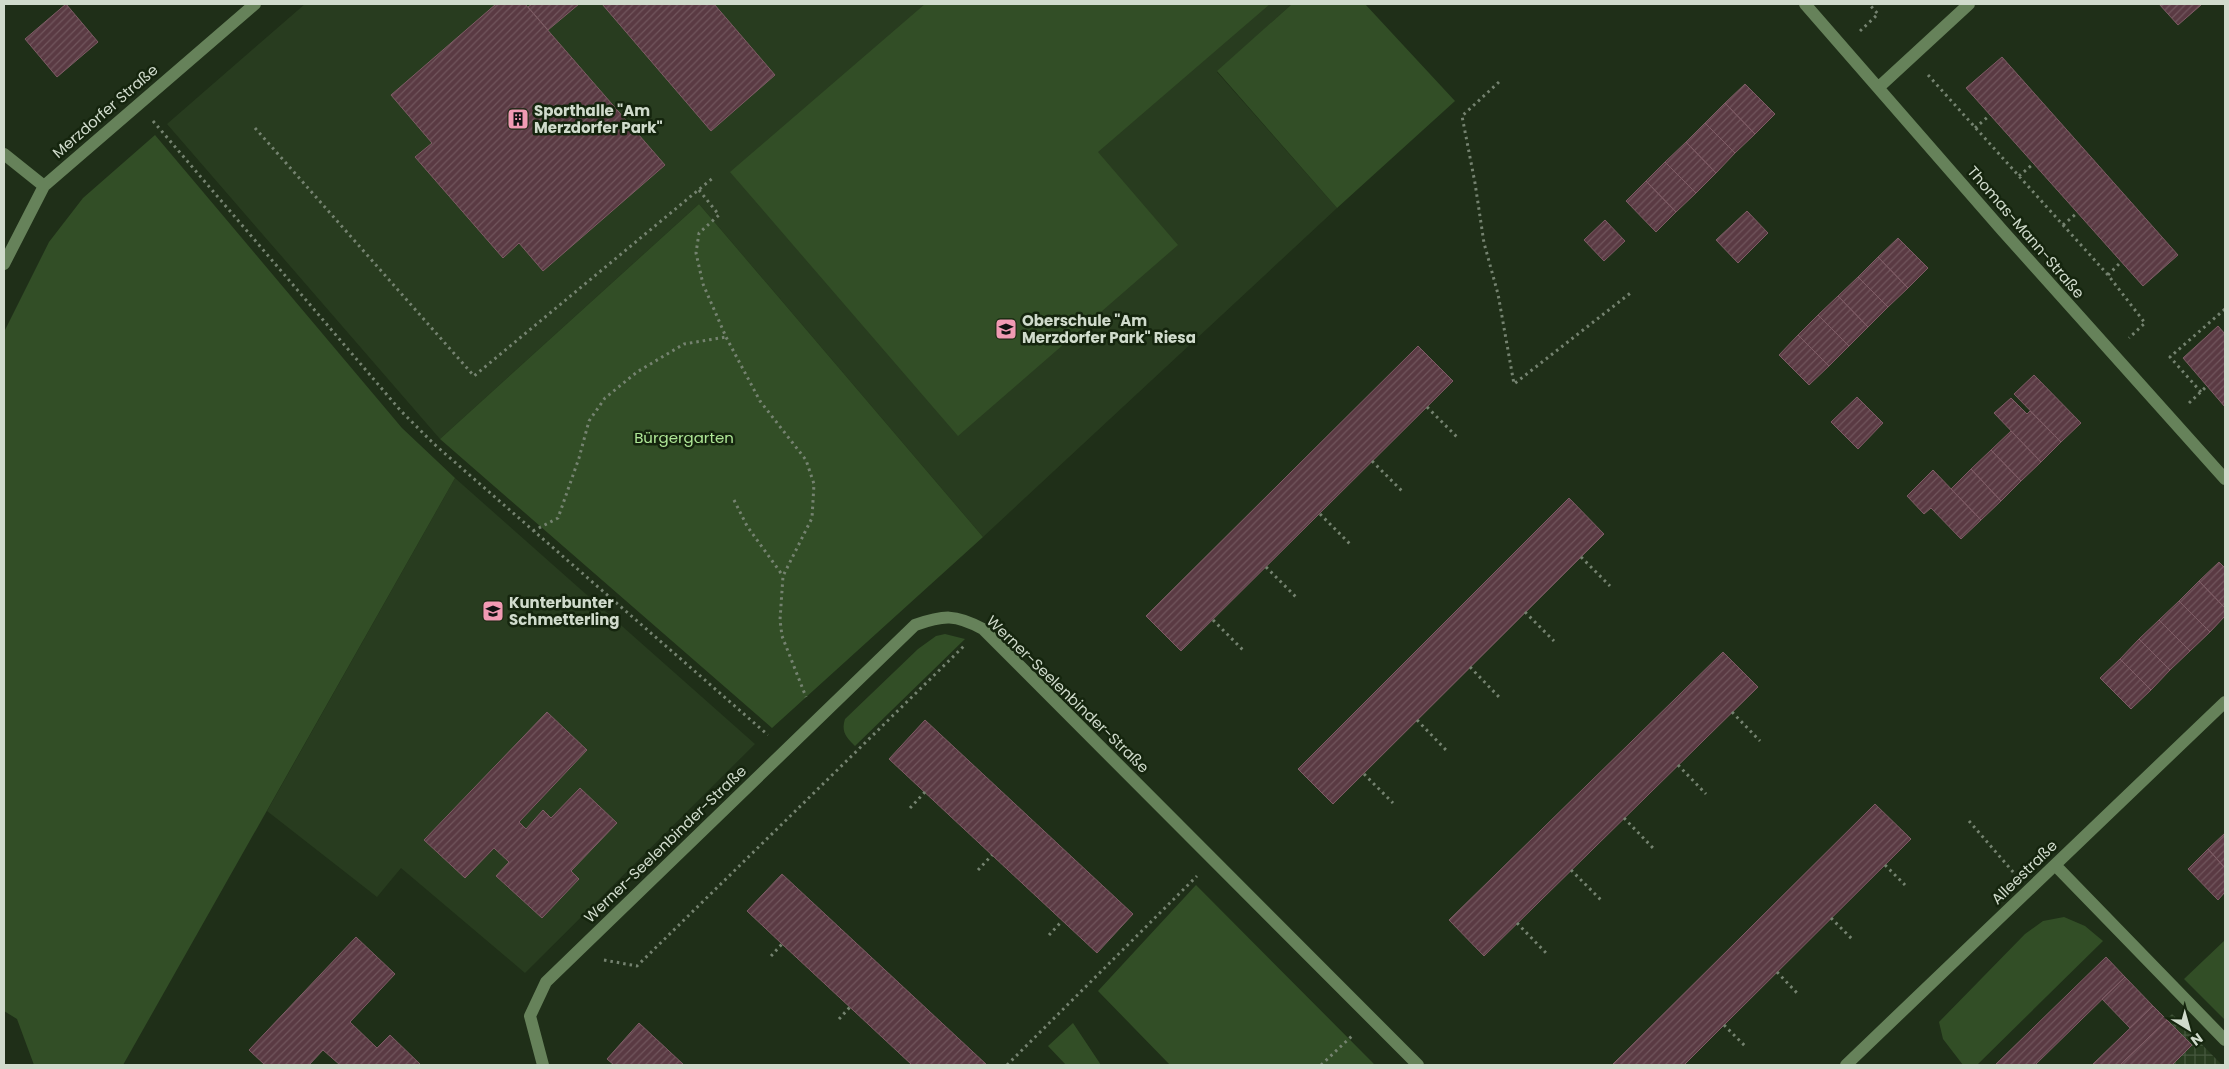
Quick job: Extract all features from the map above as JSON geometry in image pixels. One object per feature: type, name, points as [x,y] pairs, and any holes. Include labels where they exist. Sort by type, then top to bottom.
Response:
[{"type":"street","name":"Merzdorfer Straße","points":[[4,264],[44,186],[255,4]]},
{"type":"street","name":"Thomas-Mann-Straße","points":[[1805,4],[1880,87],[2002,230],[2225,479]]},
{"type":"street","points":[[1880,87],[1969,4]]},
{"type":"street","points":[[4,154],[44,186]]},
{"type":"street","name":"Werner-Seelenbinder-Straße","points":[[543,1065],[530,1016],[546,982],[915,625],[939,617],[964,619],[983,628],[1418,1065]]},
{"type":"street","name":"Alleestraße","points":[[1846,1065],[2225,702]]},
{"type":"street","points":[[2055,865],[2225,1040]]},
{"type":"path","points":[[1843,46],[1878,14],[1869,4]]},
{"type":"path","points":[[1912,57],[2108,275],[2145,323],[2112,354]]},
{"type":"path","points":[[1499,82],[1462,116],[1484,243],[1498,294],[1514,384],[1633,291]]},
{"type":"path","points":[[138,104],[400,410],[434,444],[786,750]]},
{"type":"path","points":[[1975,128],[1990,116]]},
{"type":"path","points":[[255,128],[474,376],[714,177]]},
{"type":"path","points":[[2019,176],[2033,164]]},
{"type":"path","points":[[699,190],[719,215],[699,233],[696,253],[703,284],[726,337],[760,401],[806,460],[814,484],[812,518],[783,576],[780,620],[782,636],[816,721]]},
{"type":"path","points":[[2063,226],[2077,213]]},
{"type":"path","points":[[2108,275],[2121,262]]},
{"type":"path","points":[[2201,392],[2170,357],[2225,309]]},
{"type":"path","points":[[533,531],[558,518],[579,458],[589,420],[605,398],[637,372],[684,344],[726,337]]},
{"type":"path","points":[[1427,407],[1459,439]]},
{"type":"path","points":[[1372,461],[1404,493]]},
{"type":"path","points":[[734,500],[747,526],[783,576]]},
{"type":"path","points":[[1320,514],[1352,546]]},
{"type":"path","points":[[1581,557],[1610,586]]},
{"type":"path","points":[[1266,567],[1298,599]]},
{"type":"path","points":[[1525,612],[1554,641]]},
{"type":"path","points":[[1213,620],[1245,652]]},
{"type":"path","points":[[584,945],[602,960],[637,966],[983,628]]},
{"type":"path","points":[[1470,668],[1499,697]]},
{"type":"path","points":[[1732,712],[1760,741]]},
{"type":"path","points":[[1416,720],[1446,750]]},
{"type":"path","points":[[1678,765],[1706,794]]},
{"type":"path","points":[[1364,774],[1393,803]]},
{"type":"path","points":[[910,808],[925,792]]},
{"type":"path","points":[[1624,818],[1653,848]]},
{"type":"path","points":[[1969,821],[2029,890]]},
{"type":"path","points":[[978,870],[992,855]]},
{"type":"path","points":[[1007,1065],[1097,978],[1213,860]]},
{"type":"path","points":[[1886,865],[1906,885]]},
{"type":"path","points":[[1571,870],[1601,900]]},
{"type":"path","points":[[1831,918],[1852,938]]},
{"type":"path","points":[[1049,935],[1062,921]]},
{"type":"path","points":[[1517,923],[1547,954]]},
{"type":"path","points":[[771,956],[782,944]]},
{"type":"path","points":[[1777,972],[1797,993]]},
{"type":"path","points":[[839,1019],[850,1007]]},
{"type":"path","points":[[1320,1065],[1371,1018]]},
{"type":"path","points":[[1724,1025],[1745,1046]]},
{"type":"shaded area","name":"Oberschule \"Am Merzdorfer Park\" Riesa","points":[[305,4],[1292,4],[1217,72],[1337,208],[983,537],[699,204],[440,439],[167,124]]},
{"type":"shaded area","name":"Kunterbunter Schmetterling","points":[[455,478],[755,744],[525,973],[401,868],[377,897],[267,811]]},
{"type":"shaded area","points":[[2172,1014],[2222,1065],[2120,1065]]},
{"type":"green space","points":[[925,4],[1270,4],[1098,152],[1178,245],[958,436],[730,172]]},
{"type":"green space","points":[[1292,4],[1365,4],[1455,101],[1337,208],[1217,71]]},
{"type":"green space","points":[[155,135],[402,428],[455,478],[123,1065],[34,1065],[17,1019],[4,1011],[4,332],[49,242],[83,198]]},
{"type":"green space","name":"Bürgergarten","points":[[699,204],[983,537],[772,728],[440,439]]},
{"type":"green space","points":[[945,634],[965,639],[855,746],[845,734],[845,719],[918,649],[936,636]]},
{"type":"green space","points":[[1196,885],[1375,1065],[1170,1065],[1098,991]]},
{"type":"green space","points":[[2064,917],[2085,926],[2103,941],[1977,1065],[1963,1065],[1943,1039],[1939,1022],[2025,934],[2043,921]]},
{"type":"green space","points":[[2225,940],[2225,1020],[2184,979]]},
{"type":"green space","points":[[1073,1023],[1101,1065],[1066,1065],[1048,1046]]},
{"type":"building","points":[[66,4],[98,42],[57,77],[25,39]]},
{"type":"building","name":"Sporthalle \"Am Merzdorfer Park\"","points":[[496,4],[525,4],[665,165],[543,271],[519,243],[503,258],[415,157],[432,143],[391,95]]},
{"type":"building","points":[[532,4],[579,4],[548,30],[528,7]]},
{"type":"building","points":[[602,4],[714,4],[775,75],[711,131]]},
{"type":"building","points":[[2159,4],[2199,4],[2201,5],[2178,25]]},
{"type":"building","points":[[2002,57],[2178,255],[2143,286],[1966,88]]},
{"type":"building","points":[[1745,84],[1775,114],[1755,134],[1725,103]]},
{"type":"building","points":[[1725,103],[1755,134],[1735,153],[1705,123]]},
{"type":"building","points":[[1705,123],[1735,153],[1716,173],[1686,142]]},
{"type":"building","points":[[1686,142],[1716,173],[1696,193],[1665,162]]},
{"type":"building","points":[[1665,162],[1696,193],[1676,212],[1646,181]]},
{"type":"building","points":[[1646,181],[1676,212],[1656,232],[1626,201]]},
{"type":"building","points":[[1747,211],[1768,233],[1738,263],[1716,240]]},
{"type":"building","points":[[1605,220],[1625,241],[1604,261],[1584,240]]},
{"type":"building","points":[[1898,238],[1928,268],[1908,288],[1878,257]]},
{"type":"building","points":[[1878,257],[1908,288],[1888,307],[1858,277]]},
{"type":"building","points":[[1858,277],[1888,307],[1868,327],[1838,296]]},
{"type":"building","points":[[1838,296],[1868,327],[1849,346],[1818,315]]},
{"type":"building","points":[[1818,315],[1849,346],[1829,366],[1798,335]]},
{"type":"building","points":[[2218,326],[2225,334],[2225,407],[2183,358]]},
{"type":"building","points":[[1798,335],[1829,366],[1809,385],[1779,355]]},
{"type":"building","points":[[1418,346],[1453,381],[1181,651],[1146,616]]},
{"type":"building","points":[[2034,375],[2081,423],[2061,442],[2014,394]]},
{"type":"building","points":[[1857,397],[1883,423],[1858,449],[1831,422]]},
{"type":"building","points":[[2011,398],[2027,414],[2030,411],[2061,442],[2041,462],[1994,413]]},
{"type":"building","points":[[2011,431],[2041,462],[2021,481],[1991,450]]},
{"type":"building","points":[[1991,450],[2021,481],[2001,501],[1971,469]]},
{"type":"building","points":[[1971,469],[2001,501],[1981,520],[1951,489]]},
{"type":"building","points":[[1933,470],[1981,520],[1961,539],[1931,508],[1924,514],[1907,496]]},
{"type":"building","points":[[1569,498],[1604,534],[1333,804],[1298,769]]},
{"type":"building","points":[[2219,562],[2225,568],[2225,608],[2199,581]]},
{"type":"building","points":[[2199,581],[2225,608],[2225,616],[2210,632],[2179,601]]},
{"type":"building","points":[[2179,601],[2210,632],[2190,651],[2159,620]]},
{"type":"building","points":[[2159,620],[2190,651],[2170,670],[2139,639]]},
{"type":"building","points":[[2139,639],[2170,670],[2151,690],[2120,659]]},
{"type":"building","points":[[1723,652],[1758,687],[1484,956],[1449,920]]},
{"type":"building","points":[[2120,659],[2151,690],[2131,709],[2100,678]]},
{"type":"building","points":[[547,712],[587,750],[519,822],[526,829],[543,810],[551,818],[580,788],[617,823],[571,871],[579,879],[542,918],[496,876],[509,862],[494,848],[465,878],[424,840]]},
{"type":"building","points":[[925,720],[1133,914],[1097,953],[889,759]]},
{"type":"building","points":[[1875,804],[1911,839],[1684,1065],[1612,1065]]},
{"type":"building","points":[[2225,833],[2225,868],[2208,849]]},
{"type":"building","points":[[2208,849],[2225,868],[2225,892],[2218,900],[2188,869]]},
{"type":"building","points":[[782,874],[987,1065],[912,1065],[782,944],[747,911]]},
{"type":"building","points":[[356,937],[395,974],[350,1022],[377,1048],[390,1035],[421,1065],[340,1065],[323,1050],[309,1065],[265,1065],[249,1050]]},
{"type":"building","points":[[2106,957],[2125,977],[2035,1065],[1995,1065]]},
{"type":"building","points":[[2125,977],[2153,1006],[2130,1028],[2102,999]]},
{"type":"building","points":[[2153,1006],[2167,1020],[2120,1065],[2092,1065]]},
{"type":"building","points":[[2167,1020],[2192,1045],[2172,1065],[2120,1065]]},
{"type":"building","points":[[639,1023],[684,1065],[614,1065],[607,1059]]},
{"type":"place","name":"Sporthalle \"Am Merzdorfer Park\"","points":[[518,119]]},
{"type":"place","name":"Oberschule \"Am Merzdorfer Park\" Riesa","points":[[1006,329]]},
{"type":"place","name":"Kunterbunter Schmetterling","points":[[493,611]]}]
